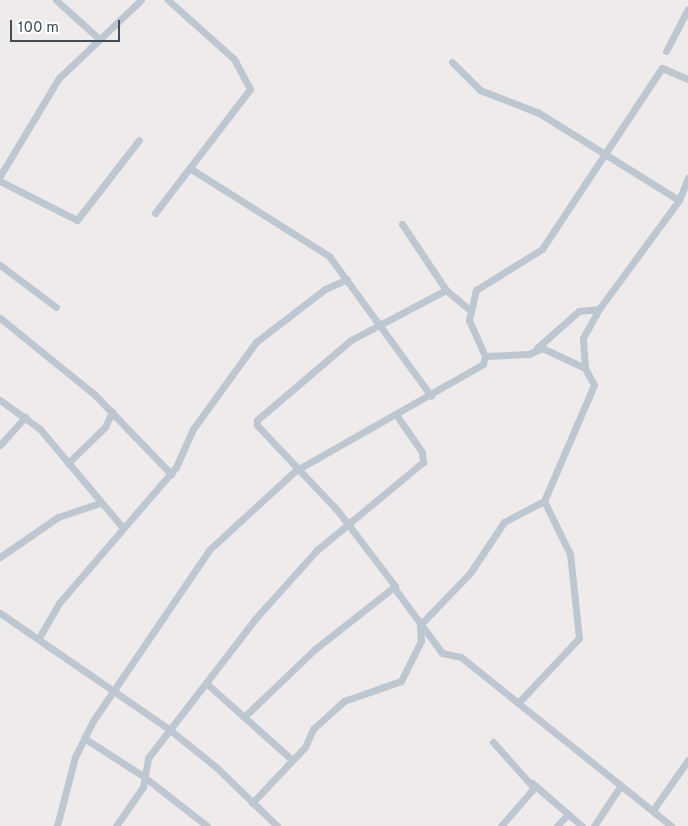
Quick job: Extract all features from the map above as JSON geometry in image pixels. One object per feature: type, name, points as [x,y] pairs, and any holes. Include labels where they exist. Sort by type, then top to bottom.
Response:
[{"type":"street","points":[[56,0],[98,38]]},
{"type":"street","points":[[0,176],[59,78],[98,38],[141,0]]},
{"type":"street","points":[[155,213],[250,89],[250,83],[234,59],[168,0]]},
{"type":"street","points":[[666,51],[688,9]]},
{"type":"street","points":[[452,62],[480,90],[539,113],[603,155],[679,200]]},
{"type":"street","points":[[485,356],[469,320],[476,290],[542,249],[662,68],[688,79]]},
{"type":"street","points":[[0,181],[77,220],[138,140]]},
{"type":"street","points":[[190,169],[329,256],[381,322],[431,396]]},
{"type":"street","points":[[252,802],[292,760],[313,729],[344,701],[401,681],[421,641],[420,625],[470,573],[504,522],[544,501],[594,385],[585,368],[583,338],[599,308],[679,200],[688,178]]},
{"type":"street","points":[[402,224],[446,290],[470,310]]},
{"type":"street","points":[[0,265],[56,307]]},
{"type":"street","points":[[40,636],[60,602],[171,474],[193,429],[256,342],[326,289],[347,279]]},
{"type":"street","points":[[446,290],[381,322],[333,355],[257,420],[295,470],[348,524],[442,654],[461,657],[671,826]]},
{"type":"street","points":[[529,354],[579,311],[599,308]]},
{"type":"street","points":[[0,318],[112,412],[171,474]]},
{"type":"street","points":[[485,356],[529,354],[542,348],[585,368]]},
{"type":"street","points":[[57,826],[84,738],[113,691],[208,550],[295,470],[397,416],[476,370],[485,356]]},
{"type":"street","points":[[0,400],[25,417],[68,463],[123,528]]},
{"type":"street","points":[[68,463],[105,427],[112,412]]},
{"type":"street","points":[[116,826],[139,795],[148,758],[303,563],[423,462],[422,452],[397,416]]},
{"type":"street","points":[[0,445],[25,417]]},
{"type":"street","points":[[518,703],[579,638],[570,554],[544,501]]},
{"type":"street","points":[[0,557],[58,517],[100,503]]},
{"type":"street","points":[[244,717],[315,649],[395,589]]},
{"type":"street","points":[[0,613],[40,636],[113,691],[170,730],[277,826]]},
{"type":"street","points":[[206,684],[292,760]]},
{"type":"street","points":[[84,738],[143,776],[207,826]]},
{"type":"street","points":[[493,742],[532,783],[582,826]]},
{"type":"street","points":[[652,810],[688,760]]},
{"type":"street","points":[[501,826],[534,788],[532,783]]},
{"type":"street","points":[[594,826],[621,785]]},
{"type":"street","points":[[557,826],[567,815]]}]
